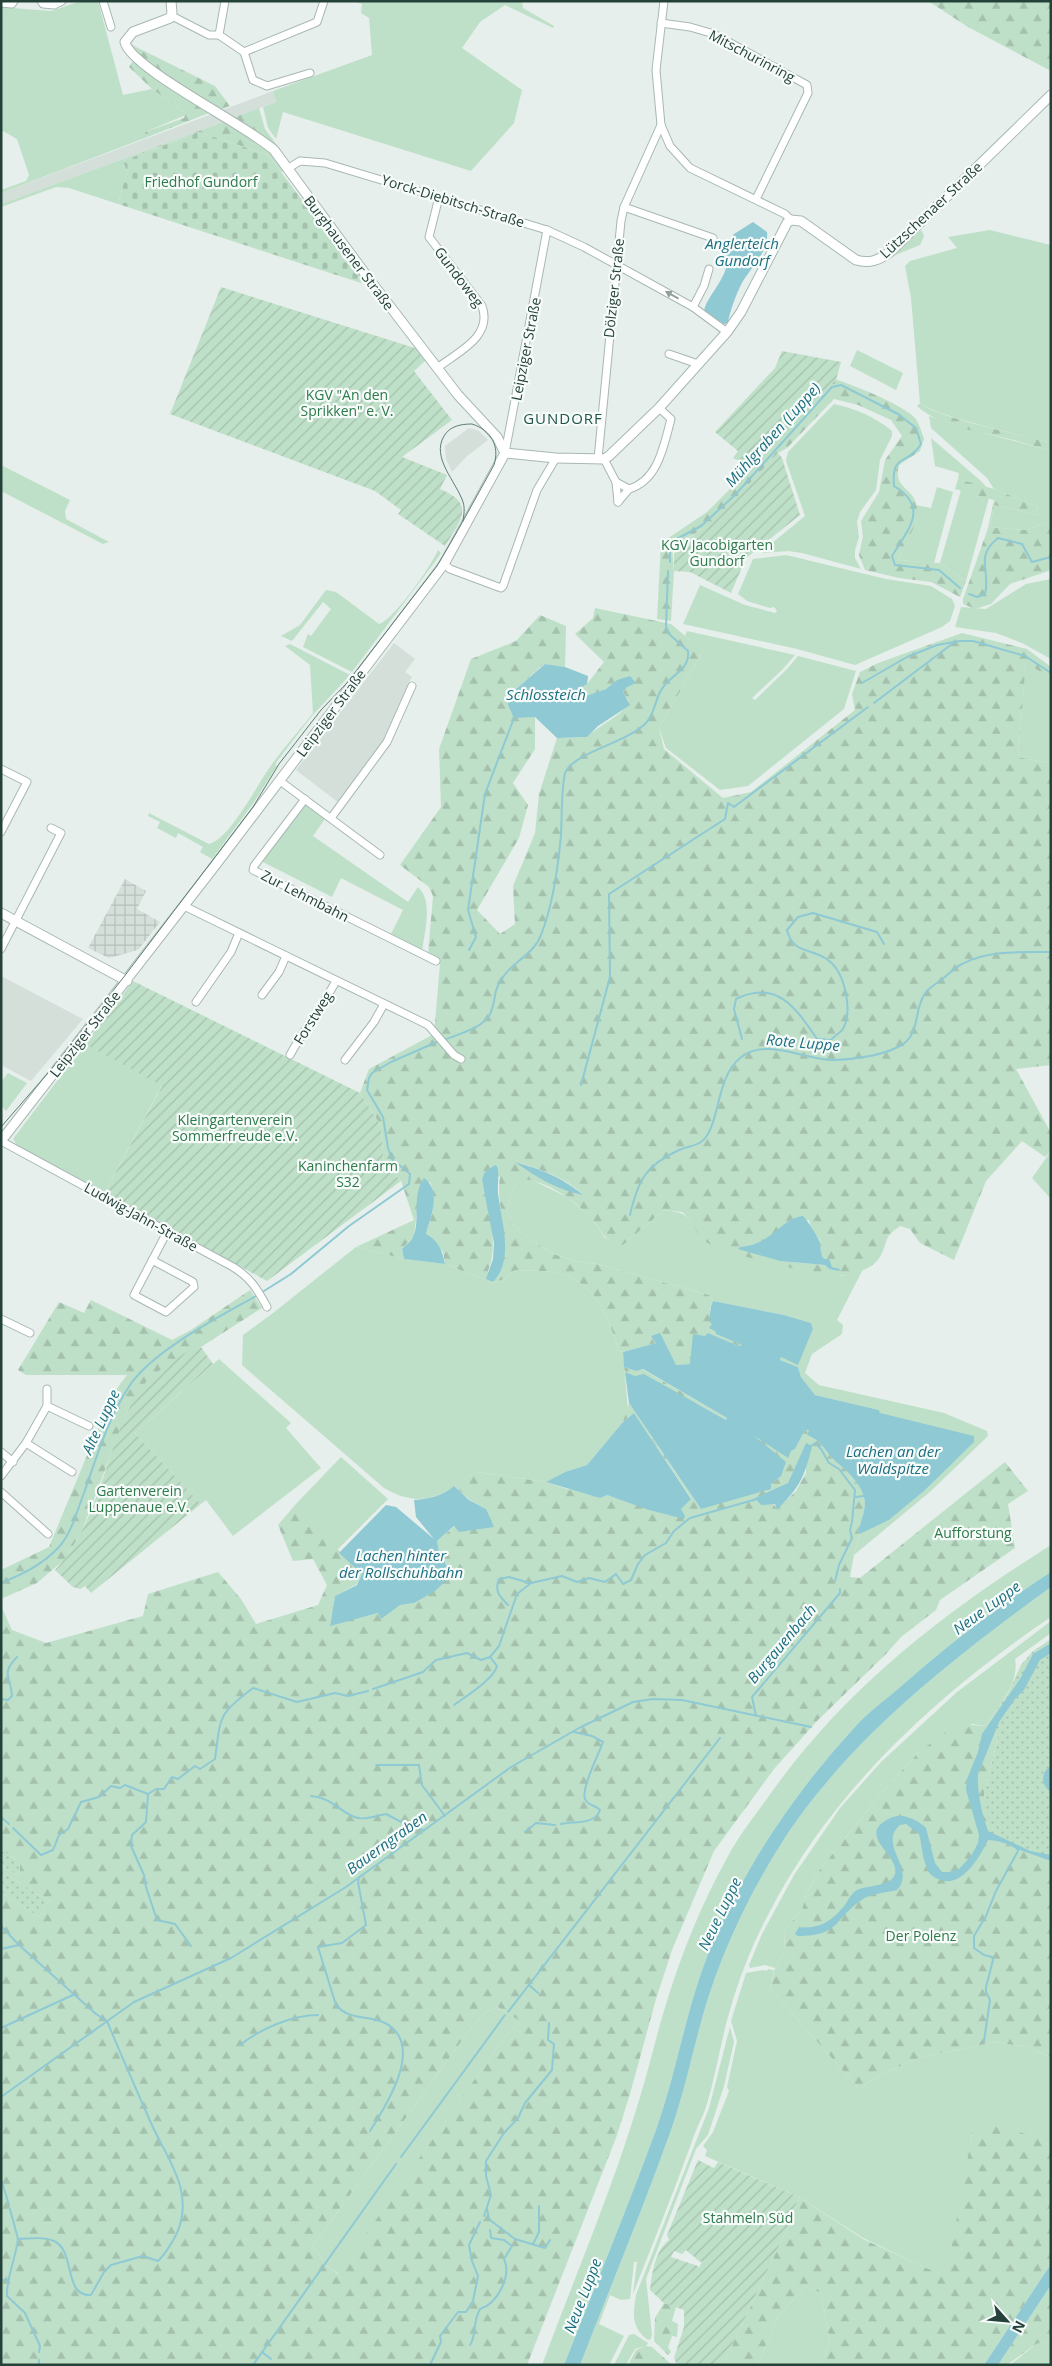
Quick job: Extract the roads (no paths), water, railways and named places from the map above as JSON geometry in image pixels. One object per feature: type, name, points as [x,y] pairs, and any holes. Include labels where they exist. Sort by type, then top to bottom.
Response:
[{"type":"street","points":[[1,3],[12,4],[14,1]]},
{"type":"street","points":[[41,1],[43,4],[54,5],[62,1]]},
{"type":"street","points":[[104,1],[111,27]]},
{"type":"street","points":[[171,1],[172,16],[209,35],[219,35],[244,52],[253,80],[267,86],[310,73]]},
{"type":"street","points":[[219,35],[225,1]]},
{"type":"street","points":[[244,52],[317,22],[324,1]]},
{"type":"street","points":[[506,453],[556,458],[601,459],[614,453],[727,332],[741,312],[784,227],[791,220],[785,214],[756,199],[690,168],[670,146],[661,125],[656,70],[664,1]]},
{"type":"street","name":"Burghausener Straße","points":[[172,16],[168,20],[133,32],[125,42],[127,49],[167,80],[267,144],[437,368],[458,395],[497,438],[506,453]]},
{"type":"street","name":"Mitschurinring","points":[[661,23],[690,27],[714,34],[807,85],[808,93],[756,199]]},
{"type":"street","name":"Lützschenaer Straße","points":[[791,220],[801,221],[856,260],[877,261],[890,252],[1051,95]]},
{"type":"street","name":"Dölziger Straße","points":[[601,459],[615,264],[624,207],[661,125]]},
{"type":"street","name":"Yorck-Diebitsch-Straße","points":[[287,169],[300,161],[325,163],[547,230],[615,264],[693,307],[727,332]]},
{"type":"street","name":"Gundoweg","points":[[437,368],[479,336],[484,328],[485,320],[482,306],[429,237],[439,197]]},
{"type":"street","points":[[624,207],[713,238]]},
{"type":"street","name":"Leipziger Straße","points":[[1,1140],[127,981],[444,564],[478,507],[506,453],[547,230]]},
{"type":"street","points":[[693,307],[704,286],[709,269]]},
{"type":"street","points":[[669,354],[698,364]]},
{"type":"street","points":[[601,459],[616,482],[618,502],[630,489],[649,476],[660,458],[671,419],[658,408]]},
{"type":"street","points":[[444,564],[450,569],[500,588],[503,586],[537,490],[556,458]]},
{"type":"street","points":[[616,482],[630,489]]},
{"type":"street","points":[[331,818],[387,742],[412,686]]},
{"type":"street","points":[[1,769],[27,782],[1,832]]},
{"type":"street","points":[[280,781],[380,854]]},
{"type":"street","name":"Zur Lehmbahn","points":[[305,799],[254,866],[253,870],[436,962]]},
{"type":"street","points":[[1,949],[61,833],[51,828]]},
{"type":"street","name":"Forstweg","points":[[184,906],[428,1025],[454,1055],[462,1059]]},
{"type":"street","points":[[1,913],[127,981]]},
{"type":"street","points":[[196,1002],[231,952],[239,933]]},
{"type":"street","points":[[262,995],[279,972],[286,956]]},
{"type":"street","name":"Forstweg","points":[[290,1055],[302,1032],[326,1000],[336,981]]},
{"type":"street","points":[[345,1060],[374,1022],[384,1004]]},
{"type":"street","name":"Ludwig-Jahn-Straße","points":[[1,1140],[244,1274],[256,1287],[267,1307]]},
{"type":"street","points":[[152,1260],[193,1282],[194,1287],[166,1312],[134,1295],[152,1260],[167,1232]]},
{"type":"street","points":[[1,1319],[30,1333]]},
{"type":"street","points":[[1,1476],[26,1443],[47,1406],[47,1390]]},
{"type":"street","points":[[47,1406],[89,1426]]},
{"type":"street","points":[[26,1443],[72,1472]]},
{"type":"street","points":[[1,1452],[13,1462]]},
{"type":"street","points":[[1,1492],[48,1534]]},
{"type":"water","name":"Anglerteich Gundorf","points":[[753,222],[767,232],[766,245],[737,293],[728,323],[724,324],[704,311],[705,306],[726,268],[724,247],[734,234]]},
{"type":"water","name":"Schlossteich","points":[[545,664],[565,667],[588,676],[587,684],[571,694],[580,698],[606,689],[617,680],[630,676],[636,683],[627,687],[623,692],[630,705],[598,726],[587,737],[557,738],[535,717],[514,718],[508,705],[509,695]]},
{"type":"water","points":[[515,1162],[550,1174],[583,1195],[564,1190],[547,1182]]},
{"type":"water","points":[[495,1165],[497,1166],[498,1173],[498,1193],[504,1227],[505,1251],[500,1273],[493,1282],[486,1279],[493,1259],[494,1243],[482,1180],[484,1173]]},
{"type":"water","points":[[424,1178],[433,1190],[434,1197],[426,1234],[439,1246],[445,1264],[404,1259],[402,1249],[412,1238],[415,1231],[418,1192]]},
{"type":"water","points":[[803,1216],[819,1240],[822,1257],[829,1259],[832,1267],[840,1269],[839,1271],[829,1269],[825,1265],[780,1261],[738,1249],[760,1242],[788,1222]]},
{"type":"water","name":"Lachen an der Waldspitze","points":[[713,1301],[784,1315],[811,1323],[813,1329],[798,1365],[781,1357],[780,1360],[798,1367],[801,1377],[815,1395],[974,1436],[974,1442],[924,1491],[889,1520],[860,1534],[858,1531],[865,1505],[862,1491],[852,1476],[819,1443],[807,1435],[809,1430],[805,1430],[788,1458],[753,1435],[786,1462],[781,1476],[771,1484],[771,1489],[701,1509],[629,1403],[625,1372],[635,1376],[644,1374],[726,1420],[727,1418],[643,1369],[636,1371],[624,1367],[623,1352],[656,1343],[651,1336],[660,1333],[676,1365],[690,1364],[693,1334],[705,1336],[708,1333],[739,1346],[742,1345],[716,1334],[715,1331],[709,1328],[712,1324],[709,1321]]},
{"type":"water","points":[[634,1413],[691,1499],[681,1509],[685,1516],[684,1519],[649,1510],[607,1495],[600,1498],[546,1482],[565,1472],[587,1465],[623,1422]]},
{"type":"water","points":[[807,1443],[812,1447],[803,1475],[796,1488],[777,1510],[775,1504],[761,1505],[755,1498],[788,1483]]},
{"type":"water","name":"Lachen hinter der Rollschuhbahn","points":[[454,1486],[469,1500],[486,1509],[494,1527],[459,1532],[454,1526],[437,1541],[439,1551],[452,1575],[435,1591],[414,1603],[400,1605],[381,1619],[378,1613],[330,1626],[335,1596],[357,1585],[362,1574],[339,1553],[386,1505],[396,1507],[434,1539],[416,1517],[414,1500],[435,1496]]},
{"type":"water","points":[[1051,1572],[1051,1587],[943,1670],[909,1699],[844,1762],[788,1833],[775,1854],[750,1898],[728,1944],[710,1991],[684,2089],[670,2133],[580,2365],[564,2365],[657,2127],[694,1995],[709,1952],[754,1862],[811,1778],[865,1717],[972,1628]]},
{"type":"water","points":[[1051,1643],[1051,1653],[1040,1660],[1024,1690],[1015,1699],[999,1722],[978,1774],[978,1789],[988,1831],[1030,1851],[1051,1855],[1051,1861],[1020,1850],[1018,1851],[1004,1843],[988,1840],[969,1870],[954,1880],[946,1881],[936,1878],[928,1872],[919,1834],[906,1824],[900,1825],[894,1833],[893,1841],[903,1874],[902,1882],[897,1890],[875,1894],[863,1899],[836,1925],[822,1933],[798,1936],[795,1934],[799,1927],[813,1927],[825,1923],[845,1905],[857,1890],[884,1883],[893,1878],[895,1867],[876,1834],[878,1827],[891,1818],[903,1816],[913,1819],[926,1828],[935,1863],[942,1872],[959,1869],[971,1856],[978,1843],[979,1835],[966,1790],[967,1779],[978,1752],[982,1734],[1020,1679],[1033,1654]]},
{"type":"water","points":[[1051,1766],[1051,1792],[1045,1786],[1043,1779],[1045,1772]]},
{"type":"water","points":[[1051,2264],[1051,2285],[998,2365],[984,2365]]},
{"type":"waterway","name":"Mühlgraben (Luppe)","points":[[670,562],[670,545],[673,541],[701,526],[735,495],[832,387],[841,385],[898,414],[916,428],[921,444],[916,451],[901,461],[895,468],[894,486],[905,494],[911,502],[913,511],[909,528],[892,556],[895,565],[939,570],[960,588]]},
{"type":"waterway","name":"Mühlgraben (Luppe)","points":[[969,594],[977,597],[985,594],[985,558],[987,551],[998,538],[1022,544],[1032,562],[1051,557]]},
{"type":"waterway","name":"Mühlgraben (Luppe)","points":[[444,1040],[470,1030],[488,1018],[493,1007],[497,987],[503,977],[538,942],[549,911],[557,873],[563,783],[566,771],[581,758],[627,736],[646,723],[652,714],[661,690],[684,667],[688,651],[669,634],[666,627],[668,571]]},
{"type":"waterway","points":[[862,683],[907,657],[937,645],[960,641],[973,641],[1025,656],[1051,673]]},
{"type":"waterway","points":[[874,703],[952,644]]},
{"type":"waterway","points":[[581,1085],[610,977],[609,894],[725,819],[728,803],[734,807],[868,707]]},
{"type":"waterway","points":[[469,950],[476,937],[468,910],[485,794],[514,718]]},
{"type":"waterway","points":[[742,1039],[734,1009],[736,999],[763,992],[774,995],[793,1007],[817,1039],[831,1040],[843,1029],[847,1012],[846,992],[843,982],[839,973],[828,960],[815,953],[803,950],[790,938],[787,930],[798,917],[813,913],[877,932],[884,944]]},
{"type":"waterway","name":"Rote Luppe","points":[[630,1215],[640,1183],[651,1168],[679,1150],[696,1145],[707,1135],[712,1126],[726,1078],[740,1058],[750,1052],[762,1049],[774,1049],[835,1060],[883,1053],[898,1047],[910,1037],[925,993],[959,966],[972,959],[994,954],[1051,952]]},
{"type":"waterway","name":"Mühlgraben (Luppe)","points":[[264,1291],[291,1274],[349,1226],[409,1184],[410,1174],[392,1159],[388,1148],[383,1117],[367,1090],[369,1078],[372,1073],[391,1062],[439,1041]]},
{"type":"waterway","name":"Alte Luppe","points":[[1,1583],[39,1564],[64,1541],[74,1521],[109,1424],[122,1398],[141,1372],[155,1359],[188,1335],[256,1296]]},
{"type":"waterway","name":"Burgauenbach","points":[[811,1446],[815,1443],[829,1463],[839,1469],[855,1490],[850,1530],[852,1538],[839,1565],[835,1581]]},
{"type":"waterway","points":[[856,1497],[864,1496]]},
{"type":"waterway","name":"Burgauenbach","points":[[373,1689],[423,1672],[436,1660],[467,1653],[481,1660],[490,1657],[499,1646],[517,1594],[531,1583],[562,1576],[577,1582],[589,1578],[605,1582],[616,1574],[623,1584],[631,1580],[638,1564],[645,1555],[666,1543],[674,1531],[690,1518],[757,1499]]},
{"type":"waterway","points":[[508,1605],[500,1596],[497,1587],[499,1579],[509,1577],[530,1583]]},
{"type":"waterway","name":"Burgauenbach","points":[[756,1716],[752,1697],[840,1593],[840,1589]]},
{"type":"waterway","points":[[1,1699],[8,1700],[12,1696],[8,1672],[17,1657]]},
{"type":"waterway","points":[[454,1705],[495,1671],[497,1666],[490,1657]]},
{"type":"waterway","name":"Burgauenbach","points":[[13,1828],[41,1855],[53,1850],[59,1835],[68,1829],[81,1802],[99,1797],[111,1786],[120,1788],[125,1785],[148,1794],[156,1789],[164,1789],[172,1777],[178,1779],[195,1766],[200,1769],[215,1759],[218,1734],[223,1717],[233,1704],[253,1688],[297,1702],[335,1693],[348,1696],[368,1691]]},
{"type":"waterway","name":"Bauerngraben","points":[[1,2097],[134,2002],[231,1958],[346,1887],[511,1767],[579,1728],[633,1702],[653,1699],[682,1700],[811,1727]]},
{"type":"waterway","points":[[561,1824],[589,1820],[594,1818],[600,1810],[586,1801],[584,1794],[603,1742],[592,1736],[574,1732]]},
{"type":"waterway","points":[[508,2012],[720,1738]]},
{"type":"waterway","points":[[376,1765],[419,1765],[422,1785],[445,1816]]},
{"type":"waterway","points":[[148,1794],[146,1822],[132,1835],[131,1846],[144,1875],[157,1920],[175,1924],[191,1946]]},
{"type":"waterway","points":[[311,1796],[325,1799],[346,1813],[358,1818],[369,1818],[386,1814],[405,1824],[424,1830]]},
{"type":"waterway","name":"Burgauenbach","points":[[1,1817],[9,1824]]},
{"type":"waterway","points":[[525,1832],[536,1823],[555,1825]]},
{"type":"waterway","points":[[984,2041],[990,2000],[986,1987],[993,1960],[992,1957],[984,1955],[974,1948],[974,1936],[1018,1851]]},
{"type":"waterway","points":[[359,1877],[358,1882],[366,1925],[342,1943],[318,1947],[336,2005],[348,2014],[385,2023],[397,2033],[402,2045],[399,2076],[385,2107],[370,2131]]},
{"type":"waterway","points":[[1,1926],[19,1945],[96,2014],[107,2021],[151,2123],[177,2176],[183,2203],[182,2218],[177,2233],[164,2255],[158,2261],[143,2256],[111,2265],[104,2272],[91,2295],[82,2294],[76,2289],[61,2246],[50,2239],[18,2239],[10,2209]]},
{"type":"waterway","points":[[1,1949],[19,1945]]},
{"type":"waterway","points":[[529,1985],[538,1993]]},
{"type":"waterway","points":[[1,2028],[75,1994]]},
{"type":"waterway","points":[[240,2045],[267,2028],[287,2020],[318,2015]]},
{"type":"waterway","points":[[401,2157],[505,2015]]},
{"type":"waterway","points":[[484,2216],[491,2195],[486,2176],[486,2161],[504,2133],[518,2118],[525,2103],[552,2070],[554,2044],[548,2040],[549,2023]]},
{"type":"waterway","points":[[253,2365],[396,2164]]},
{"type":"waterway","points":[[1,2179],[9,2205]]},
{"type":"waterway","points":[[533,2244],[539,2232],[539,2206]]},
{"type":"waterway","points":[[487,2209],[489,2219]]},
{"type":"waterway","points":[[490,2220],[515,2239],[545,2248],[550,2240]]},
{"type":"waterway","points":[[430,2365],[441,2342],[440,2336],[458,2312],[466,2312],[473,2301],[478,2276],[472,2261],[469,2245],[480,2222]]},
{"type":"waterway","points":[[470,2345],[480,2309],[492,2301],[504,2281],[506,2273],[504,2259],[512,2246],[504,2240],[491,2238],[490,2230]]},
{"type":"waterway","points":[[18,2239],[8,2282],[7,2296],[25,2313],[40,2346],[39,2352]]},
{"type":"waterway","points":[[1,2280],[8,2280]]},
{"type":"waterway","points":[[262,2352],[271,2359]]},
{"type":"waterway","points":[[39,2360],[39,2365]]},
{"type":"tram line","points":[[1,1127],[54,1066],[123,978],[253,807],[279,764],[321,710],[346,684],[437,566],[459,529],[494,465],[496,458],[495,445],[489,435],[472,424],[460,425],[449,430],[441,444],[442,461],[463,502],[463,521]]},
{"type":"district","name":"GUNDORF","points":[[563,419]]},
{"type":"park label","name":"Friedhof Gundorf","points":[[201,182]]},
{"type":"park label","name":"KGV \"An den Sprikken\" e. V.","points":[[347,404]]},
{"type":"park label","name":"KGV Jacobigarten Gundorf","points":[[717,554]]},
{"type":"park label","name":"Kleingartenverein Sommerfreude e.V.","points":[[235,1128]]},
{"type":"park label","name":"Kaninchenfarm S32","points":[[348,1174]]},
{"type":"park label","name":"Gartenverein Luppenaue e.V.","points":[[139,1499]]},
{"type":"park label","name":"Aufforstung","points":[[973,1533]]},
{"type":"park label","name":"Der Polenz","points":[[921,1936]]},
{"type":"park label","name":"Stahmeln Süd","points":[[748,2218]]},
{"type":"water label","name":"Neue Luppe","points":[[987,1608]]},
{"type":"water label","name":"Neue Luppe","points":[[720,1914]]},
{"type":"water label","name":"Neue Luppe","points":[[583,2296]]}]
